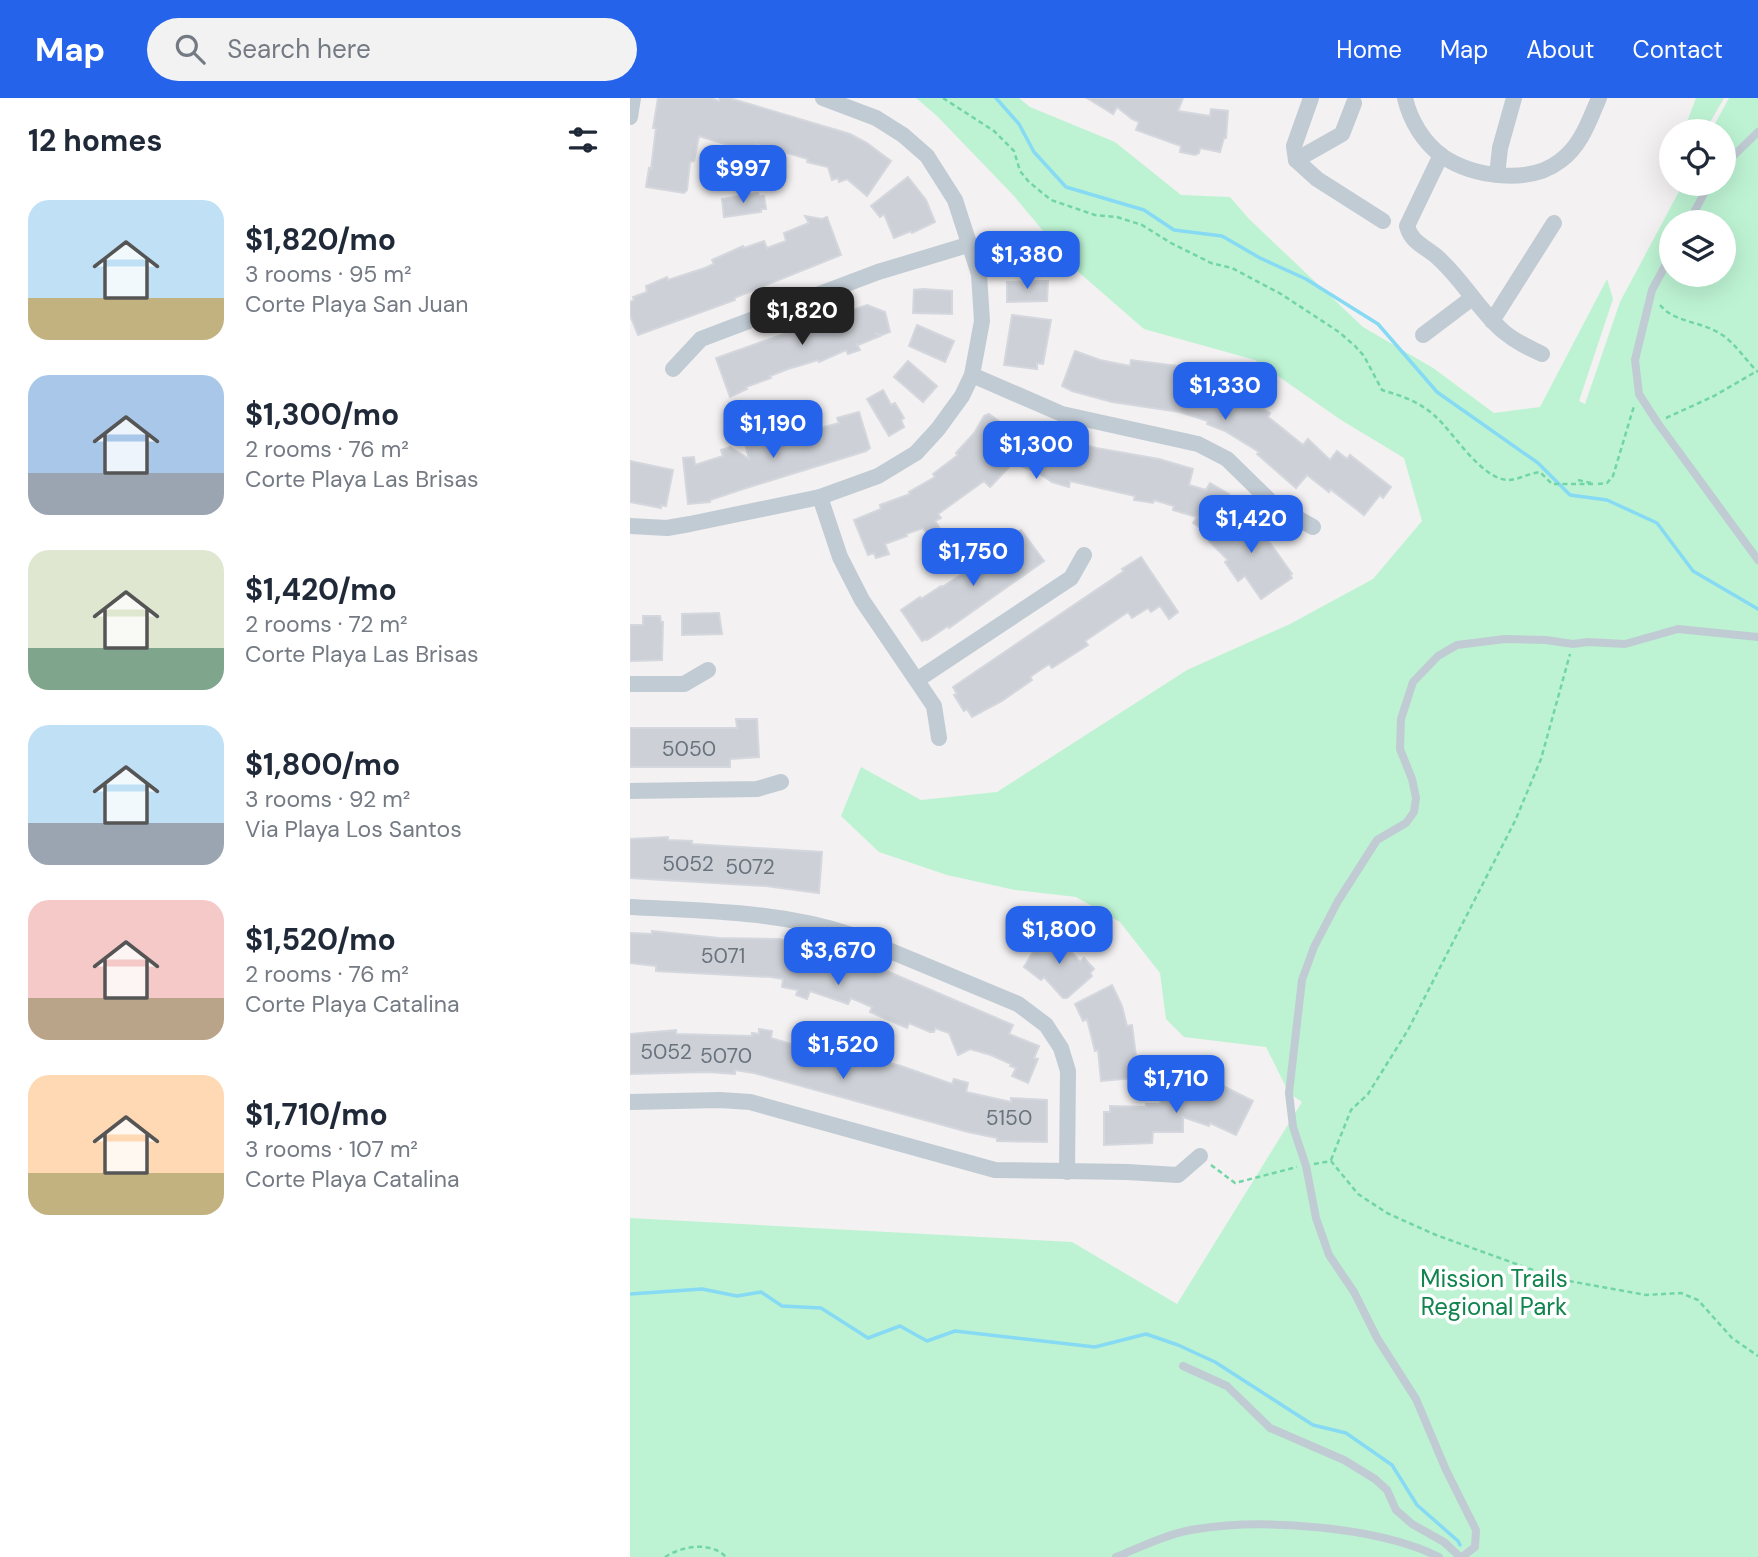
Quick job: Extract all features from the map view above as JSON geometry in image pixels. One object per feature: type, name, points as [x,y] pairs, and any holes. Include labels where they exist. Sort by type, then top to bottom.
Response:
[{"type":"street","points":[[630,117],[633,98]]},
{"type":"street","points":[[630,526],[667,528],[690,524],[820,497],[878,476],[916,453],[962,396],[972,375],[982,321],[979,274],[955,200],[927,156],[903,135],[876,118],[823,98]]},
{"type":"street","points":[[1311,98],[1294,146],[1296,160],[1317,179],[1382,221]]},
{"type":"street","points":[[1405,98],[1408,112],[1421,135],[1441,155],[1454,162],[1497,175],[1519,176],[1541,172],[1558,163],[1581,138],[1599,98]]},
{"type":"street","points":[[1497,175],[1500,148],[1514,98]]},
{"type":"street","points":[[1296,160],[1342,134],[1354,103]]},
{"type":"street","points":[[1441,155],[1407,226],[1412,239],[1435,255],[1455,275],[1492,321],[1516,341],[1542,354]]},
{"type":"street","points":[[1492,321],[1554,223]]},
{"type":"street","points":[[673,369],[701,339],[878,272],[971,244]]},
{"type":"street","points":[[1423,335],[1472,298]]},
{"type":"street","points":[[972,375],[1062,414],[1198,444],[1227,459],[1273,504],[1313,527]]},
{"type":"street","points":[[820,497],[840,557],[862,600],[934,706],[939,738]]},
{"type":"street","points":[[917,680],[1071,578],[1084,555]]},
{"type":"street","points":[[630,684],[684,684],[708,670]]},
{"type":"street","points":[[630,791],[757,789],[781,782]]},
{"type":"street","points":[[630,907],[762,914],[827,927],[852,934],[1018,1004],[1046,1025],[1065,1059],[1068,1071],[1067,1172]]},
{"type":"street","points":[[630,1102],[750,1102],[995,1170],[1178,1175],[1200,1156]]},
{"type":"lane","points":[[1736,153],[1758,132]]},
{"type":"lane","points":[[1659,277],[1652,290],[1635,360],[1639,394],[1758,560]]},
{"type":"lane","points":[[1183,1366],[1227,1386],[1270,1428],[1344,1460],[1375,1479],[1387,1490],[1396,1510],[1412,1524],[1444,1542],[1461,1557],[1475,1547],[1476,1530],[1446,1470],[1416,1399],[1377,1338],[1354,1292],[1329,1255],[1316,1218],[1306,1166],[1293,1127],[1289,1093],[1302,980],[1314,947],[1338,901],[1377,840],[1406,823],[1414,812],[1416,798],[1412,779],[1400,749],[1401,719],[1413,682],[1438,656],[1457,645],[1505,639],[1573,644],[1625,644],[1678,629],[1758,637]]},
{"type":"lane","points":[[1116,1557],[1161,1538],[1196,1529],[1287,1524],[1369,1535],[1417,1546],[1440,1557]]},
{"type":"path","points":[[943,98],[994,131],[1014,151],[1020,171],[1029,182],[1051,200],[1095,215],[1116,217],[1142,225],[1171,243],[1211,262],[1232,268],[1281,294],[1339,332],[1364,356],[1382,390],[1420,404],[1437,417],[1468,453],[1495,477],[1510,480],[1540,472],[1552,484],[1607,483],[1613,476],[1639,394]]},
{"type":"path","points":[[1652,290],[1662,308],[1681,320],[1716,330],[1727,337],[1757,372],[1714,396],[1657,422]]},
{"type":"path","points":[[1578,480],[1596,484]]},
{"type":"path","points":[[1331,1161],[1351,1110],[1368,1094],[1408,1030],[1515,821],[1541,759],[1573,644]]},
{"type":"path","points":[[1200,1156],[1235,1183],[1282,1170],[1331,1161]]},
{"type":"path","points":[[1331,1161],[1358,1194],[1387,1213],[1436,1235],[1558,1279],[1646,1295],[1681,1293],[1690,1296],[1698,1300],[1732,1338],[1758,1356]]},
{"type":"path","points":[[666,1557],[681,1548],[705,1547],[720,1551],[726,1557]]},
{"type":"green space","name":"Mission Trails Regional Park","points":[[916,98],[1019,98],[1030,107],[1115,142],[1181,195],[1230,197],[1249,219],[1363,327],[1433,368],[1494,413],[1540,407],[1607,279],[1613,299],[1579,401],[1585,404],[1620,302],[1659,229],[1659,287],[1736,287],[1736,210],[1669,210],[1677,196],[1736,196],[1736,119],[1718,119],[1729,98],[1758,98],[1758,1557],[630,1557],[630,1218],[1072,1242],[1177,1304],[1302,1102],[1289,1093],[1266,1047],[1184,1037],[1166,1019],[1160,973],[1120,922],[1076,897],[1015,890],[947,875],[879,852],[841,816],[861,767],[921,800],[997,792],[1187,670],[1290,624],[1373,579],[1422,521],[1404,458],[1341,420],[1255,360],[1144,329],[1075,269],[1014,196],[937,116]]},
{"type":"green space","points":[[1696,98],[1724,98],[1712,119],[1688,119]]},
{"type":"building","points":[[658,98],[710,98],[719,101],[720,98],[729,98],[850,134],[891,161],[867,196],[847,179],[839,182],[838,178],[832,180],[828,167],[807,162],[808,159],[756,144],[754,153],[699,136],[694,161],[690,162],[687,190],[684,193],[646,187],[649,168],[651,169]]},
{"type":"building","points":[[1087,98],[1183,98],[1178,111],[1210,116],[1211,109],[1228,111],[1226,138],[1220,152],[1200,148],[1195,155],[1180,152],[1181,146],[1136,130],[1139,122],[1117,107],[1113,114]]},
{"type":"building","points":[[908,177],[926,200],[935,222],[894,238],[884,214],[880,217],[871,206]]},
{"type":"building","points":[[758,193],[759,196],[764,196],[766,209],[724,217],[722,199]]},
{"type":"building","points":[[805,216],[822,219],[827,217],[841,255],[734,298],[735,300],[638,335],[630,315],[630,302],[634,300],[633,297],[647,292],[646,286],[667,277],[668,280],[705,268],[714,264],[712,260],[743,246],[744,248],[764,241],[767,248],[786,241],[784,233],[809,223]]},
{"type":"building","points":[[1048,281],[1047,301],[1007,302],[1007,282]]},
{"type":"building","points":[[914,290],[952,291],[952,314],[913,313]]},
{"type":"building","points":[[867,305],[885,312],[890,332],[882,335],[875,333],[880,336],[858,345],[856,343],[860,350],[848,354],[846,350],[819,362],[818,360],[788,369],[730,397],[716,358]]},
{"type":"building","points":[[1012,315],[1051,320],[1043,364],[1037,363],[1037,369],[1004,365]]},
{"type":"building","points":[[917,325],[954,341],[945,362],[909,346]]},
{"type":"building","points":[[1075,351],[1100,360],[1130,366],[1131,360],[1178,366],[1207,376],[1206,383],[1235,395],[1234,398],[1251,406],[1255,399],[1266,405],[1263,409],[1270,413],[1268,417],[1303,445],[1308,439],[1330,460],[1337,451],[1347,459],[1350,455],[1391,487],[1383,498],[1380,495],[1364,515],[1307,475],[1296,488],[1257,454],[1259,452],[1225,431],[1207,424],[1208,421],[1180,412],[1112,402],[1062,386]]},
{"type":"building","points":[[908,361],[937,386],[923,402],[894,377]]},
{"type":"building","points":[[883,390],[891,405],[895,403],[904,418],[901,420],[904,427],[889,436],[867,399]]},
{"type":"building","points":[[859,412],[870,448],[866,451],[743,489],[710,502],[688,504],[683,458],[694,457],[695,465],[723,456],[721,450],[730,447],[749,459],[745,444],[763,438],[764,442],[791,433],[793,439],[815,433],[814,430],[839,423],[837,418]]},
{"type":"building","points":[[989,414],[1029,443],[1033,430],[1096,448],[1159,459],[1193,469],[1189,485],[1206,490],[1210,483],[1229,494],[1207,532],[1193,523],[1197,517],[1173,510],[1174,506],[1154,500],[1153,503],[1134,500],[1135,496],[1070,481],[1069,487],[1052,482],[1039,473],[1013,463],[990,487],[984,481],[938,514],[941,518],[935,521],[939,527],[927,534],[923,528],[885,544],[889,554],[876,558],[874,553],[868,555],[854,520],[881,509],[880,505],[910,494],[909,492],[935,477],[933,474],[958,455],[956,453],[975,432],[984,416]]},
{"type":"building","points":[[630,461],[673,470],[666,506],[661,505],[661,508],[630,502]]},
{"type":"building","points":[[1242,509],[1255,522],[1292,574],[1292,578],[1261,599],[1245,576],[1238,581],[1225,562],[1228,560],[1209,541]]},
{"type":"building","points":[[1021,530],[1044,561],[949,628],[948,626],[922,641],[901,610],[985,559]]},
{"type":"building","points":[[1141,557],[1178,612],[1169,619],[1160,606],[1151,612],[1148,608],[1132,618],[1128,612],[1085,641],[1088,645],[1052,668],[1049,664],[1002,701],[972,717],[967,709],[964,711],[954,695],[957,694],[953,687]]},
{"type":"building","points":[[719,613],[722,634],[682,635],[682,614]]},
{"type":"building","points":[[643,616],[660,616],[663,622],[662,660],[630,661],[630,625],[643,625]]},
{"type":"building","points":[[736,719],[757,719],[759,757],[730,759],[730,767],[630,767],[630,728],[737,728]]},
{"type":"building","points":[[668,837],[668,840],[692,841],[692,844],[822,852],[819,893],[766,886],[630,878],[630,839]]},
{"type":"building","points":[[652,931],[719,938],[779,939],[823,948],[873,968],[875,966],[1013,1025],[1009,1034],[1039,1046],[1034,1058],[1038,1059],[1028,1083],[1012,1076],[1016,1068],[1010,1066],[1011,1064],[991,1055],[970,1049],[958,1055],[949,1033],[935,1028],[934,1032],[930,1032],[909,1023],[907,1028],[870,1012],[872,1007],[851,998],[848,1004],[810,991],[807,999],[796,995],[798,990],[782,987],[783,979],[771,977],[656,971],[656,966],[630,963],[630,933],[652,934]]},
{"type":"building","points":[[1049,938],[1071,941],[1070,950],[1080,962],[1084,958],[1094,969],[1090,973],[1092,976],[1067,998],[1063,998],[1044,977],[1041,980],[1024,967],[1039,942],[1043,945]]},
{"type":"building","points":[[1112,985],[1122,1006],[1127,1026],[1132,1025],[1136,1056],[1141,1058],[1144,1077],[1101,1081],[1098,1050],[1095,1051],[1087,1019],[1083,1021],[1075,1004]]},
{"type":"building","points":[[759,1029],[772,1031],[771,1038],[794,1045],[841,1057],[842,1052],[901,1066],[952,1084],[954,1079],[968,1083],[966,1092],[1011,1102],[1011,1098],[1047,1100],[1047,1142],[997,1141],[997,1138],[754,1073],[735,1070],[735,1074],[630,1074],[630,1034],[676,1030],[676,1034],[752,1036],[752,1033],[759,1034]]},
{"type":"building","points":[[1215,1082],[1253,1101],[1236,1135],[1210,1123],[1209,1126],[1183,1117],[1183,1132],[1153,1132],[1152,1143],[1104,1145],[1104,1112],[1110,1112],[1110,1106],[1146,1107],[1146,1104],[1160,1104],[1162,1093],[1197,1093],[1199,1087],[1205,1084],[1214,1087]]},
{"type":"waterway","points":[[996,98],[1019,124],[1034,152],[1066,187],[1144,210],[1174,230],[1222,236],[1260,258],[1306,279],[1378,324],[1437,392],[1538,463],[1570,495],[1607,500],[1657,523],[1693,571],[1758,609]]},
{"type":"waterway","points":[[630,1294],[702,1289],[737,1296],[761,1292],[782,1306],[821,1308],[868,1338],[900,1326],[927,1341],[955,1331],[1095,1347],[1146,1334],[1215,1362],[1313,1425],[1346,1433],[1392,1465],[1417,1505],[1460,1545]]}]
